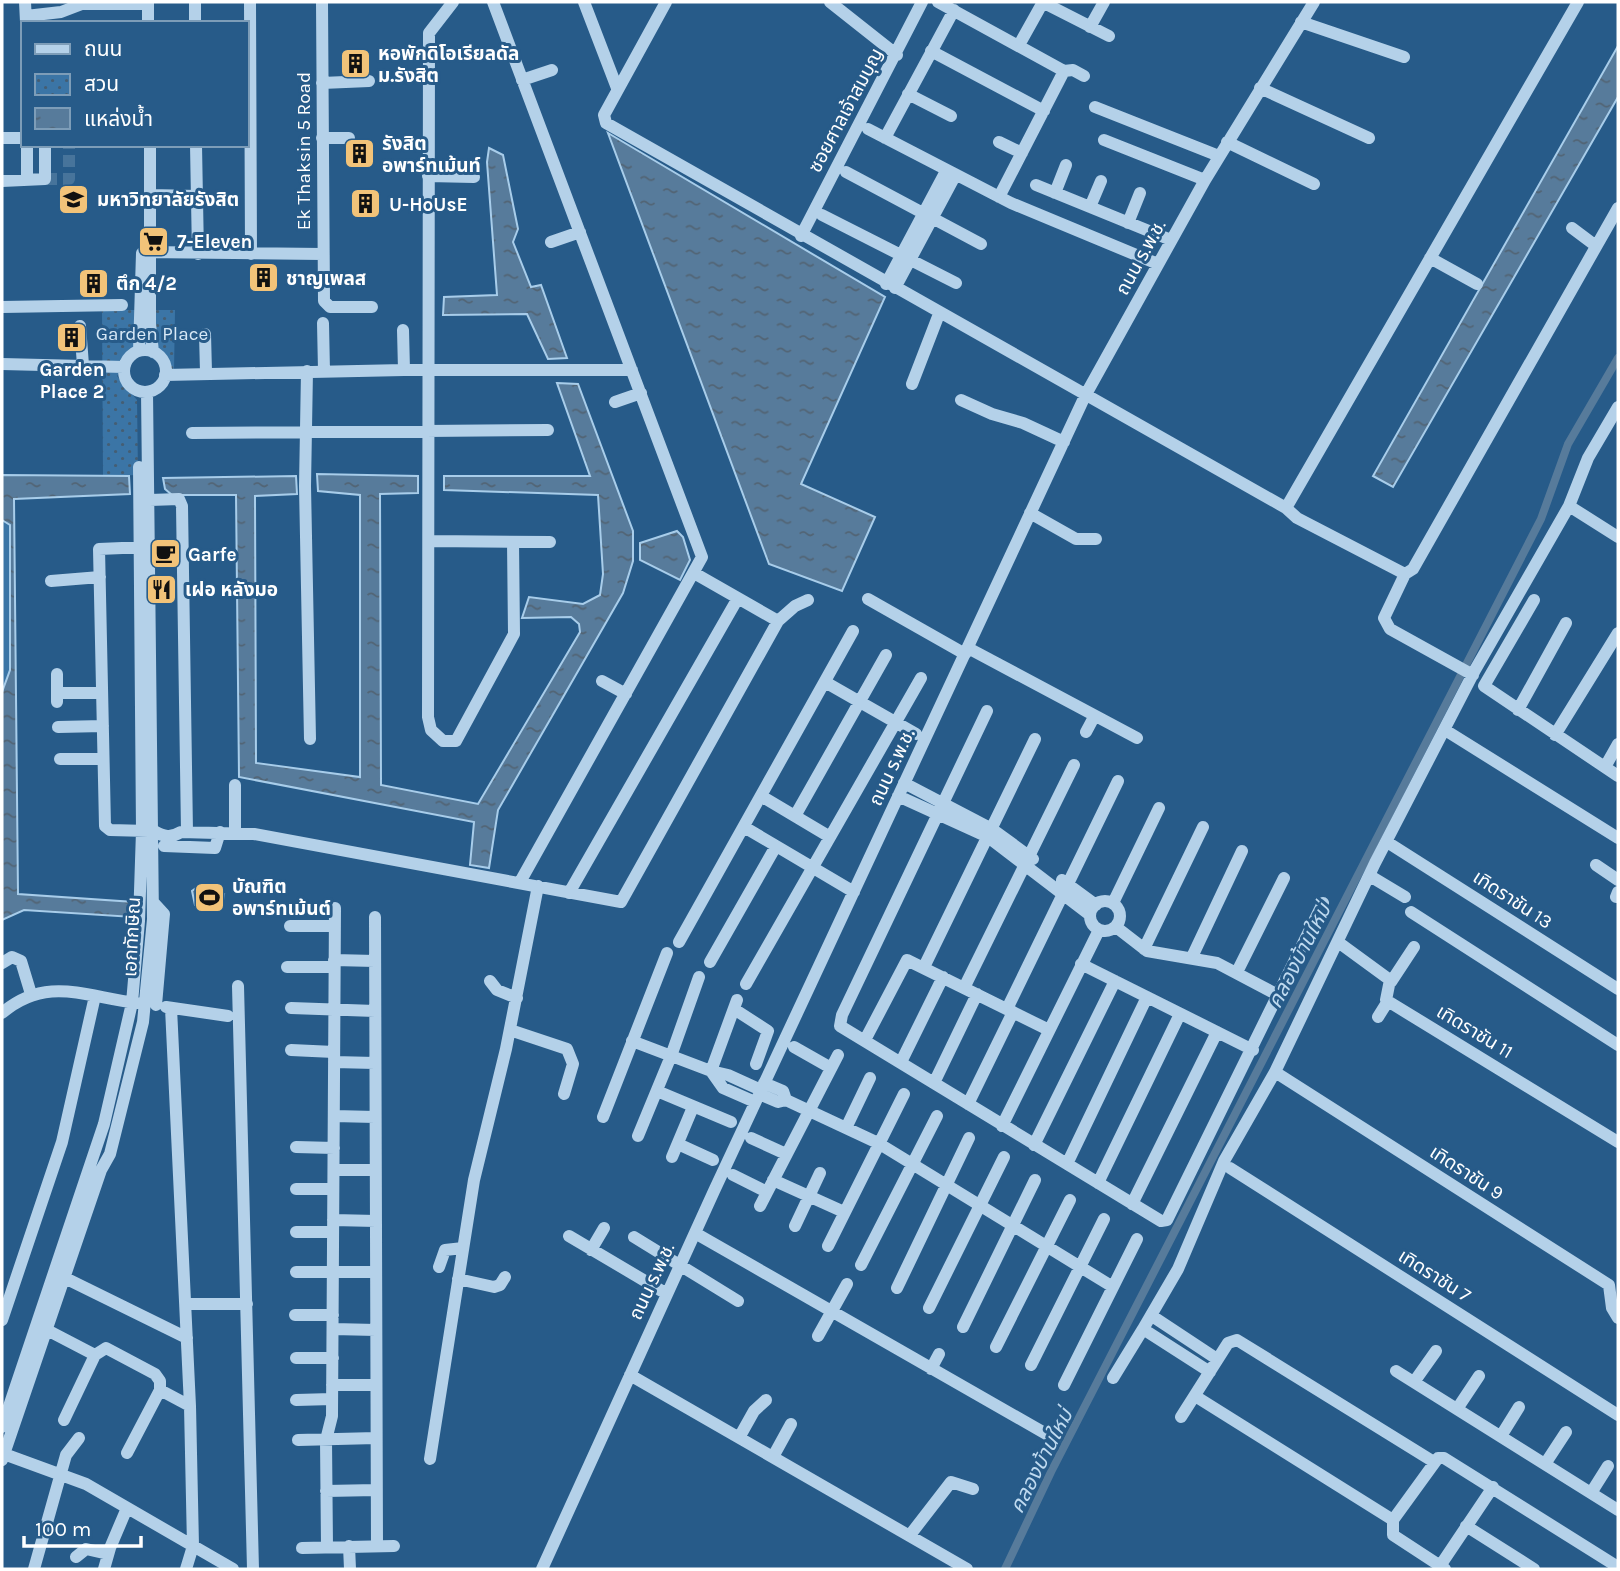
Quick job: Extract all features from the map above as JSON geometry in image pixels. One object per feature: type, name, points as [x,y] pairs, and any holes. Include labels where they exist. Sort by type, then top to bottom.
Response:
[{"type":"street","points":[[25,2],[37,18],[82,4],[144,3]]},
{"type":"street","points":[[195,2],[195,21]]},
{"type":"street","points":[[250,2],[251,254]]},
{"type":"street","name":"Ek Thaksin 5 Road","points":[[322,2],[324,300],[330,307],[372,307]]},
{"type":"street","points":[[453,2],[429,29],[428,176],[428,717],[436,737],[450,743],[456,741],[514,634],[513,542]]},
{"type":"street","points":[[493,2],[701,553],[694,573],[520,882]]},
{"type":"street","points":[[584,2],[617,88]]},
{"type":"street","points":[[666,2],[617,88],[604,115],[606,123],[801,236],[1286,508],[1297,518],[1405,574]]},
{"type":"street","points":[[830,2],[897,55]]},
{"type":"street","points":[[938,2],[1064,71],[1073,70],[1084,76]]},
{"type":"street","points":[[1090,27],[1104,2]]},
{"type":"street","name":"ถนน ร.พ.ช.","points":[[542,1569],[760,1092],[1085,396],[1227,142],[1314,2]]},
{"type":"street","points":[[1286,508],[1578,2]]},
{"type":"street","points":[[141,21],[144,3]]},
{"type":"street","points":[[144,3],[148,21]]},
{"type":"street","name":"ซอยศาลเจ้าสมบุญ","points":[[801,236],[897,55],[919,3]]},
{"type":"street","points":[[1019,45],[1045,3],[1109,36]]},
{"type":"street","points":[[885,138],[954,10]]},
{"type":"street","points":[[1301,22],[1404,57]]},
{"type":"street","points":[[932,51],[1044,111]]},
{"type":"street","points":[[522,80],[552,70]]},
{"type":"street","points":[[999,197],[1064,71]]},
{"type":"street","points":[[322,83],[369,81]]},
{"type":"street","points":[[1260,88],[1368,138]]},
{"type":"street","points":[[908,94],[951,116]]},
{"type":"street","points":[[1096,107],[1219,156]]},
{"type":"street","points":[[868,129],[999,197],[1158,264]]},
{"type":"street","points":[[2,138],[21,138]]},
{"type":"street","points":[[322,138],[349,138]]},
{"type":"street","points":[[1104,140],[1205,180]]},
{"type":"street","points":[[999,142],[1022,153]]},
{"type":"street","points":[[1227,142],[1314,184]]},
{"type":"street","points":[[27,147],[27,179]]},
{"type":"street","points":[[2,181],[45,179],[45,147]]},
{"type":"street","points":[[141,147],[149,324],[146,351],[165,371]]},
{"type":"street","points":[[146,252],[150,147]]},
{"type":"street","points":[[196,147],[198,254]]},
{"type":"street","points":[[1055,192],[1066,165]]},
{"type":"street","points":[[846,172],[981,244]]},
{"type":"street","points":[[891,286],[951,173]]},
{"type":"street","points":[[428,176],[474,177]]},
{"type":"street","points":[[1090,207],[1101,181]]},
{"type":"street","points":[[1036,185],[1171,240]]},
{"type":"street","points":[[1128,223],[1140,194]]},
{"type":"street","points":[[150,195],[197,196]]},
{"type":"street","points":[[1470,674],[1385,625],[1384,618],[1405,574],[1413,569],[1618,208]]},
{"type":"street","points":[[822,215],[956,283]]},
{"type":"street","points":[[1572,228],[1596,246]]},
{"type":"street","points":[[551,242],[580,232]]},
{"type":"street","points":[[146,252],[323,254]]},
{"type":"street","points":[[1430,258],[1477,284]]},
{"type":"street","points":[[2,307],[122,305]]},
{"type":"street","points":[[912,384],[939,314]]},
{"type":"street","points":[[323,323],[324,371]]},
{"type":"street","points":[[80,326],[83,365]]},
{"type":"street","points":[[403,330],[404,370]]},
{"type":"street","points":[[205,334],[205,372]]},
{"type":"street","points":[[146,351],[130,357],[124,367],[130,386],[143,391],[158,386],[165,371]]},
{"type":"street","points":[[2,364],[124,367]]},
{"type":"street","points":[[165,371],[197,368],[205,372],[632,370]]},
{"type":"street","points":[[307,371],[304,486],[310,739]]},
{"type":"street","name":"เอกทักษิณ","points":[[3,1457],[101,1170],[110,1154],[150,1004],[164,914],[153,902],[148,831],[144,547],[150,500],[144,482],[143,467],[143,391]]},
{"type":"street","points":[[615,402],[641,393]]},
{"type":"street","points":[[961,400],[992,414],[1023,423],[1064,442]]},
{"type":"street","points":[[1113,1378],[1178,1269],[1224,1161],[1275,1072],[1370,876],[1445,730],[1470,674],[1569,506],[1588,458],[1618,407]]},
{"type":"street","points":[[192,433],[548,430]]},
{"type":"street","points":[[144,482],[144,547],[100,548],[106,829],[148,831],[163,827],[184,832],[235,831],[621,902],[778,621],[794,606],[808,600]]},
{"type":"street","points":[[150,500],[179,499],[182,506],[184,832]]},
{"type":"street","points":[[1569,506],[1618,537]]},
{"type":"street","points":[[1030,513],[1076,539],[1096,539]]},
{"type":"street","points":[[429,541],[550,542]]},
{"type":"street","points":[[694,573],[778,621]]},
{"type":"street","points":[[51,581],[100,577]]},
{"type":"street","points":[[569,893],[738,598]]},
{"type":"street","points":[[868,598],[1137,738]]},
{"type":"street","points":[[1534,600],[1484,686],[1618,776]]},
{"type":"street","points":[[1518,710],[1566,623]]},
{"type":"street","points":[[679,942],[853,631]]},
{"type":"street","points":[[1555,735],[1618,633]]},
{"type":"street","points":[[795,816],[886,655]]},
{"type":"street","points":[[57,674],[57,698],[103,693]]},
{"type":"street","points":[[747,984],[921,678]]},
{"type":"street","points":[[602,681],[626,694]]},
{"type":"street","points":[[825,682],[916,734]]},
{"type":"street","points":[[987,711],[839,1020],[840,1026],[1161,1222],[1167,1220],[1323,903]]},
{"type":"street","points":[[1086,732],[1094,717]]},
{"type":"street","points":[[58,727],[103,726]]},
{"type":"street","points":[[1445,730],[1618,838]]},
{"type":"street","points":[[924,967],[1035,739]]},
{"type":"street","points":[[1605,767],[1618,744]]},
{"type":"street","points":[[60,759],[103,759]]},
{"type":"street","points":[[964,988],[1074,765]]},
{"type":"street","points":[[968,1104],[1065,887],[1118,781]]},
{"type":"street","points":[[904,783],[941,808],[990,833],[1093,910]]},
{"type":"street","points":[[235,785],[235,831]]},
{"type":"street","points":[[761,796],[830,837]]},
{"type":"street","points":[[898,796],[941,808]]},
{"type":"street","points":[[1113,903],[1159,808]]},
{"type":"street","points":[[744,827],[854,892]]},
{"type":"street","points":[[1144,949],[1203,827]]},
{"type":"street","points":[[2,1427],[104,1124],[132,1003],[148,831]]},
{"type":"street","points":[[164,846],[215,848],[220,832]]},
{"type":"street","name":"เทิดราชัน 13","points":[[1387,842],[1618,989]]},
{"type":"street","points":[[710,962],[776,846]]},
{"type":"street","points":[[1192,957],[1242,851]]},
{"type":"street","points":[[1596,865],[1618,880]]},
{"type":"street","points":[[1370,876],[1405,897]]},
{"type":"street","points":[[1237,972],[1284,878]]},
{"type":"street","points":[[430,1459],[474,1180],[517,998],[538,886]]},
{"type":"street","points":[[1104,901],[1113,903],[1121,914],[1116,927],[1108,931],[1099,930],[1091,922],[1093,910],[1104,901]]},
{"type":"street","points":[[327,1547],[326,1440],[331,1426],[333,1329],[335,908]]},
{"type":"street","points":[[1412,912],[1618,1045]]},
{"type":"street","points":[[375,917],[377,1546]]},
{"type":"street","points":[[290,926],[335,926]]},
{"type":"street","points":[[1116,927],[1144,949],[1161,955],[1192,957],[1237,972],[1278,995]]},
{"type":"street","points":[[1002,1126],[1099,930]]},
{"type":"street","points":[[1338,942],[1391,982]]},
{"type":"street","points":[[1378,1017],[1388,1001],[1385,996],[1391,982],[1414,947]]},
{"type":"street","points":[[603,1117],[667,953]]},
{"type":"street","points":[[2,963],[12,957],[21,961],[31,994]]},
{"type":"street","points":[[287,967],[375,961]]},
{"type":"street","points":[[865,1040],[904,961],[924,967],[1049,1030]]},
{"type":"street","points":[[1081,964],[1252,1050]]},
{"type":"street","points":[[638,1136],[671,1056],[699,977]]},
{"type":"street","points":[[901,1062],[943,977]]},
{"type":"street","points":[[490,981],[498,990],[517,998]]},
{"type":"street","points":[[1034,1144],[1115,981]]},
{"type":"street","points":[[238,986],[253,1569]]},
{"type":"street","points":[[2,1013],[31,994],[62,990],[228,1016]]},
{"type":"street","points":[[934,1083],[977,994]]},
{"type":"street","points":[[2,1320],[62,1142],[94,996]]},
{"type":"street","points":[[1067,1164],[1147,997]]},
{"type":"street","name":"เทิดราชัน 11","points":[[1388,1001],[1618,1142]]},
{"type":"street","points":[[711,1072],[735,1004],[768,1031],[756,1064]]},
{"type":"street","points":[[171,1008],[190,1406],[193,1546],[186,1569]]},
{"type":"street","points":[[291,1008],[375,1011]]},
{"type":"street","points":[[1098,1183],[1180,1014]]},
{"type":"street","points":[[510,1030],[567,1049],[573,1064],[564,1094]]},
{"type":"street","points":[[1132,1204],[1217,1032]]},
{"type":"street","points":[[632,1041],[711,1072],[723,1088],[760,1092],[778,1102],[786,1100],[847,1126],[1014,1224],[1113,1287]]},
{"type":"street","points":[[794,1047],[831,1068]]},
{"type":"street","points":[[291,1051],[375,1063]]},
{"type":"street","points":[[760,1206],[838,1055]]},
{"type":"street","name":"เทิดราชัน 9","points":[[1275,1072],[1609,1285],[1612,1308],[1618,1318]]},
{"type":"street","points":[[847,1126],[870,1077]]},
{"type":"street","points":[[657,1091],[731,1122]]},
{"type":"street","points":[[828,1246],[904,1094]]},
{"type":"street","points":[[672,1157],[693,1107]]},
{"type":"street","points":[[334,1116],[375,1117]]},
{"type":"street","points":[[861,1265],[937,1116]]},
{"type":"street","points":[[751,1138],[786,1154]]},
{"type":"street","points":[[897,1288],[969,1139]]},
{"type":"street","points":[[678,1144],[713,1160]]},
{"type":"street","points":[[296,1147],[334,1148]]},
{"type":"street","points":[[929,1308],[1004,1157]]},
{"type":"street","name":"เทิดราชัน 7","points":[[1230,1168],[1618,1415]]},
{"type":"street","points":[[334,1170],[375,1170]]},
{"type":"street","points":[[795,1226],[820,1173]]},
{"type":"street","points":[[733,1175],[767,1192]]},
{"type":"street","points":[[773,1180],[844,1212]]},
{"type":"street","points":[[963,1327],[1035,1180]]},
{"type":"street","points":[[296,1189],[333,1189]]},
{"type":"street","points":[[996,1347],[1070,1200]]},
{"type":"street","points":[[1031,1365],[1104,1219]]},
{"type":"street","points":[[296,1232],[376,1221]]},
{"type":"street","points":[[592,1250],[604,1228]]},
{"type":"street","points":[[695,1233],[1055,1439]]},
{"type":"street","points":[[569,1236],[667,1294]]},
{"type":"street","points":[[634,1237],[738,1300]]},
{"type":"street","points":[[1064,1385],[1137,1239]]},
{"type":"street","points":[[439,1267],[445,1250],[463,1248]]},
{"type":"street","points":[[296,1272],[376,1272]]},
{"type":"street","points":[[65,1278],[187,1338]]},
{"type":"street","points":[[458,1279],[494,1287],[500,1286],[505,1278]]},
{"type":"street","points":[[818,1336],[847,1284]]},
{"type":"street","points":[[186,1304],[247,1304]]},
{"type":"street","points":[[295,1315],[333,1315]]},
{"type":"street","points":[[1152,1316],[1217,1359]]},
{"type":"street","points":[[333,1329],[376,1330]]},
{"type":"street","points":[[1143,1329],[1210,1372]]},
{"type":"street","points":[[47,1330],[95,1355]]},
{"type":"street","points":[[1181,1418],[1228,1343],[1237,1340],[1434,1462]]},
{"type":"street","points":[[64,1420],[95,1355],[106,1349],[155,1374],[160,1381],[160,1390],[127,1453]]},
{"type":"street","points":[[1414,1382],[1436,1351]]},
{"type":"street","points":[[931,1369],[939,1354]]},
{"type":"street","points":[[296,1358],[332,1358]]},
{"type":"street","points":[[1396,1371],[1618,1510]]},
{"type":"street","points":[[630,1374],[967,1569]]},
{"type":"street","points":[[1457,1409],[1479,1376]]},
{"type":"street","points":[[332,1385],[375,1385]]},
{"type":"street","points":[[160,1390],[190,1406]]},
{"type":"street","points":[[1195,1396],[1393,1520]]},
{"type":"street","points":[[296,1401],[332,1399]]},
{"type":"street","points":[[740,1436],[754,1411],[766,1400]]},
{"type":"street","points":[[1501,1436],[1519,1407]]},
{"type":"street","points":[[774,1455],[791,1424]]},
{"type":"street","points":[[1545,1464],[1566,1432]]},
{"type":"street","points":[[34,1569],[66,1455],[79,1437]]},
{"type":"street","points":[[298,1440],[376,1438]]},
{"type":"street","points":[[3,1457],[61,1473],[233,1569]]},
{"type":"street","points":[[1493,1487],[1442,1568],[1393,1535],[1393,1520],[1434,1462],[1444,1458],[1493,1487],[1618,1567]]},
{"type":"street","points":[[1591,1493],[1608,1466]]},
{"type":"street","points":[[910,1535],[951,1482],[973,1489]]},
{"type":"street","points":[[326,1491],[376,1490]]},
{"type":"street","points":[[104,1569],[127,1508]]},
{"type":"street","points":[[1466,1526],[1534,1569]]},
{"type":"street","points":[[343,1569],[345,1546]]},
{"type":"street","points":[[345,1546],[350,1569]]},
{"type":"street","points":[[302,1548],[394,1546]]},
{"type":"street","points":[[76,1557],[86,1549],[108,1553]]},
{"type":"green space","name":"Garden Place","points":[[102,310],[175,310],[174,371],[137,350],[117,376],[137,400],[138,475],[103,476]]},
{"type":"green space","points":[[2,520],[10,524],[10,670],[2,692]]},
{"type":"water","points":[[1618,46],[1618,97],[1393,487],[1373,476]]},
{"type":"water","points":[[608,133],[885,297],[801,484],[875,517],[842,591],[769,564]]},
{"type":"water","points":[[489,148],[503,155],[518,229],[513,242],[531,287],[541,285],[567,358],[548,359],[527,314],[443,315],[444,297],[497,295],[487,162]]},
{"type":"water","points":[[557,383],[578,384],[633,531],[633,561],[623,593],[498,810],[489,868],[470,865],[474,822],[239,777],[236,495],[172,495],[165,489],[163,478],[296,476],[297,494],[255,496],[256,763],[360,777],[360,495],[318,491],[317,474],[418,476],[418,493],[380,494],[381,785],[478,804],[580,632],[579,624],[571,617],[522,618],[529,597],[583,604],[600,595],[603,574],[598,495],[444,490],[444,476],[590,476]]},
{"type":"water","points":[[2,475],[129,476],[130,494],[14,499],[18,894],[134,902],[133,917],[24,910],[2,920],[2,692],[10,670],[10,525],[2,520]]},
{"type":"water","points":[[677,531],[683,537],[690,560],[680,580],[640,560],[640,543]]},
{"type":"water","name":"บัณฑิต อพาร์ทเม้นต์","points":[[196,888],[224,894],[222,907],[195,905],[192,891]]},
{"type":"waterway","name":"คลองบ้านใหม่","points":[[1005,1569],[1051,1472],[1541,519],[1568,444],[1618,358]]},
{"type":"tunnel","points":[[45,179],[69,179],[69,147]]},
{"type":"place","name":"หอพักดิโอเรียลดัล ม.รังสิต","points":[[355,64]]},
{"type":"place","name":"รังสิต อพาร์ทเม้นท์","points":[[359,154]]},
{"type":"place","name":"มหาวิทยาลัยรังสิต","points":[[74,199]]},
{"type":"place","name":"U-HoUsE","points":[[366,204]]},
{"type":"place","name":"7-Eleven","points":[[154,241]]},
{"type":"place","name":"ชาญเพลส","points":[[263,278]]},
{"type":"place","name":"ตึก 4/2","points":[[93,283]]},
{"type":"place","name":"Garden Place 2","points":[[72,338]]},
{"type":"place","name":"Garfe","points":[[165,554]]},
{"type":"place","name":"เฝอ หลังมอ","points":[[162,589]]},
{"type":"place","name":"บัณฑิต อพาร์ทเม้นต์","points":[[209,897]]}]
